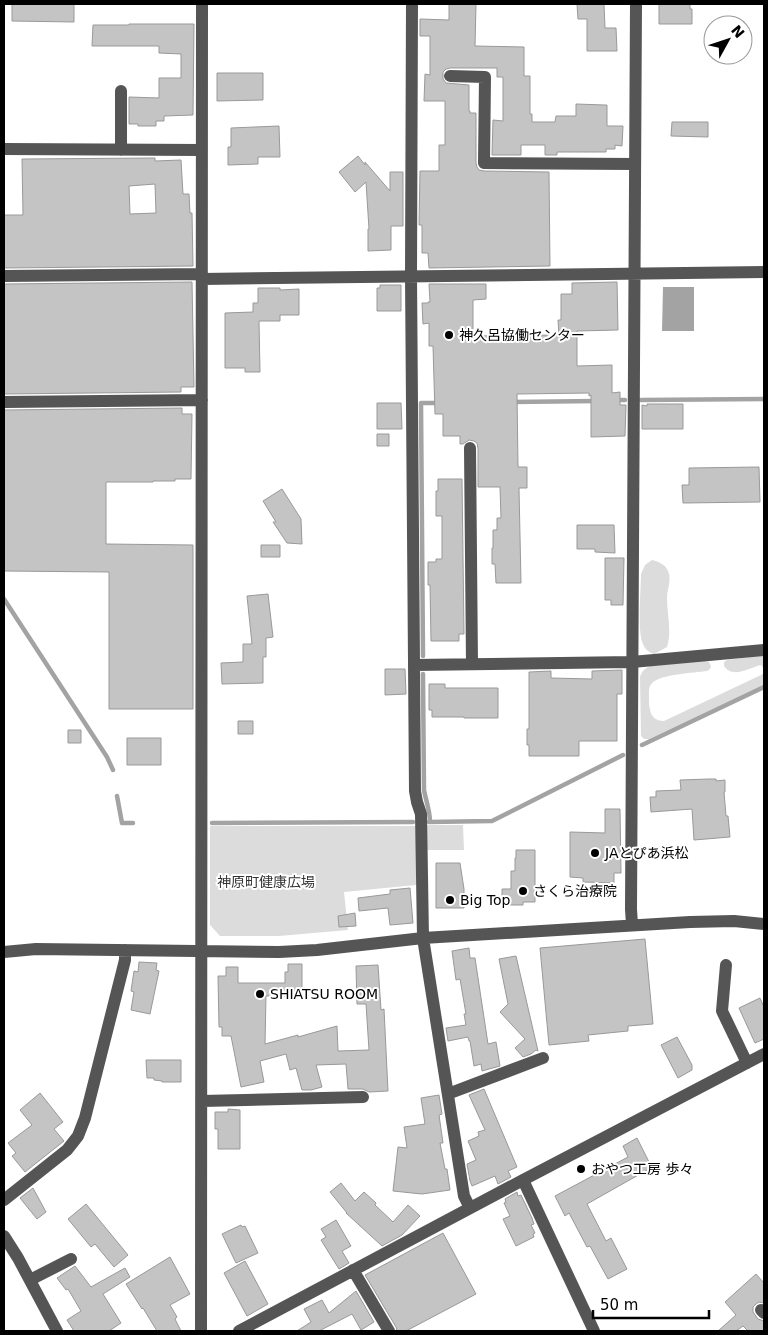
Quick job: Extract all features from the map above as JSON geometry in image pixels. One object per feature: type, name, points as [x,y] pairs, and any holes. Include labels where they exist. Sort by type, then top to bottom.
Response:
[{"type":"street","points":[[201,1331],[202,4]]},
{"type":"street","points":[[412,4],[411,276],[415,790],[421,814],[422,938],[464,1196],[470,1208]]},
{"type":"street","points":[[632,925],[636,4]]},
{"type":"street","points":[[450,76],[485,77],[484,162],[635,164]]},
{"type":"street","points":[[121,90],[121,150]]},
{"type":"street","points":[[4,149],[202,150]]},
{"type":"street","points":[[4,276],[411,276],[764,272]]},
{"type":"street","points":[[4,402],[202,400]]},
{"type":"street","points":[[470,448],[472,664]]},
{"type":"street","points":[[414,665],[632,662],[764,650]]},
{"type":"street","points":[[4,952],[36,949],[202,952],[298,951],[422,938],[712,920],[764,924]]},
{"type":"street","points":[[4,1200],[67,1150],[78,1136],[87,1109],[123,969],[125,950]]},
{"type":"street","points":[[726,965],[722,1011],[747,1063]]},
{"type":"street","points":[[239,1331],[764,1054]]},
{"type":"street","points":[[448,1093],[543,1058]]},
{"type":"street","points":[[202,1101],[363,1097]]},
{"type":"street","points":[[523,1180],[594,1331]]},
{"type":"street","points":[[4,1236],[8,1251],[30,1280],[57,1331]]},
{"type":"street","points":[[30,1280],[71,1259]]},
{"type":"street","points":[[353,1270],[389,1331]]},
{"type":"green space","points":[[652,560],[665,567],[670,578],[667,598],[669,629],[667,647],[654,654],[644,646],[641,638],[640,621],[641,574],[645,565]]},
{"type":"green space","points":[[764,655],[764,669],[761,665],[741,672],[732,672],[724,666],[724,662],[727,660]]},
{"type":"green space","points":[[705,661],[709,662],[711,666],[707,671],[670,676],[652,683],[649,690],[651,714],[656,719],[664,721],[764,673],[764,685],[649,739],[644,739],[641,736],[640,677],[644,670],[650,666]]},
{"type":"green space","points":[[427,825],[463,825],[464,850],[427,850]]},
{"type":"green space","name":"神原町健康広場","points":[[210,826],[416,826],[416,885],[344,892],[348,930],[279,936],[220,936],[210,925]]},
{"type":"shaded area","points":[[663,287],[694,287],[694,331],[662,331]]},
{"type":"building","points":[[12,4],[74,4],[74,22],[12,21]]},
{"type":"building","points":[[449,4],[476,4],[475,46],[524,47],[524,76],[530,76],[530,114],[532,114],[532,122],[555,122],[556,116],[576,116],[576,104],[607,105],[607,126],[623,126],[622,146],[615,145],[615,149],[606,149],[606,152],[557,152],[557,155],[545,155],[545,145],[521,145],[521,155],[492,155],[493,120],[503,121],[503,77],[497,77],[497,68],[450,68],[443,72],[443,79],[446,83],[469,85],[469,111],[470,113],[476,113],[476,163],[479,170],[549,172],[550,266],[429,268],[428,253],[422,253],[422,225],[419,225],[420,171],[439,171],[439,145],[445,145],[445,101],[424,101],[425,74],[430,75],[430,36],[420,36],[420,19],[449,20]]},
{"type":"building","points":[[577,4],[604,4],[605,28],[616,28],[617,51],[587,51],[587,19],[578,19]]},
{"type":"building","points":[[659,4],[690,4],[692,24],[659,24]]},
{"type":"building","points":[[194,24],[193,115],[164,116],[164,121],[156,121],[156,126],[129,124],[129,97],[159,98],[159,78],[181,78],[181,54],[159,53],[159,46],[92,46],[93,25]]},
{"type":"building","points":[[217,73],[263,73],[263,100],[217,101]]},
{"type":"building","points":[[672,122],[708,122],[708,137],[671,136]]},
{"type":"building","points":[[279,126],[280,157],[258,157],[258,164],[228,165],[228,147],[231,147],[231,128]]},
{"type":"building","points":[[358,156],[390,191],[390,172],[403,172],[403,226],[391,226],[391,250],[368,251],[369,229],[366,182],[355,192],[339,172]]},
{"type":"building","points":[[155,158],[155,161],[181,160],[183,194],[189,194],[190,213],[192,213],[193,266],[4,268],[4,215],[23,215],[22,159]],"holes":[[[155,184],[156,213],[130,214],[129,186]]]},
{"type":"building","points":[[192,282],[194,387],[181,387],[181,392],[4,394],[4,284]]},
{"type":"building","points":[[617,282],[618,330],[577,331],[577,366],[612,365],[612,393],[620,392],[620,405],[626,405],[625,436],[591,437],[591,395],[589,396],[589,393],[517,394],[518,467],[527,467],[527,488],[519,488],[521,583],[496,583],[495,564],[492,564],[492,548],[493,530],[497,530],[497,518],[501,518],[500,487],[478,487],[477,443],[469,440],[460,444],[460,436],[443,436],[443,414],[435,414],[433,346],[429,346],[429,323],[423,324],[422,303],[430,302],[429,284],[486,284],[486,299],[473,300],[473,336],[559,335],[558,320],[561,320],[561,294],[572,294],[572,283]]},
{"type":"building","points":[[380,285],[401,285],[401,311],[377,311],[377,288],[380,288]]},
{"type":"building","points":[[258,288],[299,289],[299,315],[280,315],[280,321],[259,321],[260,372],[245,372],[245,368],[225,368],[225,313],[253,312],[253,303],[258,303]]},
{"type":"building","points":[[377,403],[401,403],[402,429],[377,429]]},
{"type":"building","points":[[647,404],[683,404],[683,429],[642,429],[642,405],[647,406]]},
{"type":"building","points":[[182,408],[182,414],[192,414],[191,479],[153,482],[106,482],[106,544],[193,545],[193,709],[109,709],[109,572],[4,571],[4,410]]},
{"type":"building","points":[[377,434],[389,434],[389,446],[377,446]]},
{"type":"building","points":[[759,467],[760,502],[683,503],[682,485],[689,485],[689,468]]},
{"type":"building","points":[[438,479],[462,479],[464,634],[459,634],[459,641],[431,641],[428,562],[436,562],[436,559],[442,559],[442,516],[436,516]]},
{"type":"building","points":[[282,489],[301,519],[302,544],[287,543],[273,522],[276,522],[263,501]]},
{"type":"building","points":[[577,525],[614,525],[615,553],[595,552],[595,549],[577,549]]},
{"type":"building","points":[[261,545],[280,545],[280,557],[261,557]]},
{"type":"building","points":[[605,558],[624,558],[623,605],[611,605],[611,600],[605,600]]},
{"type":"building","points":[[268,594],[273,637],[266,638],[266,657],[263,657],[263,683],[222,684],[221,663],[243,662],[243,644],[252,644],[247,596]]},
{"type":"building","points":[[385,669],[405,669],[406,694],[385,695]]},
{"type":"building","points":[[622,670],[622,694],[617,694],[617,741],[579,741],[579,756],[529,756],[527,729],[529,729],[529,672],[551,671],[551,678],[592,679],[592,671]]},
{"type":"building","points":[[429,684],[445,684],[445,688],[498,688],[498,718],[432,717],[432,710],[429,710]]},
{"type":"building","points":[[238,721],[253,721],[253,734],[238,734]]},
{"type":"building","points":[[68,730],[81,730],[81,743],[68,743]]},
{"type":"building","points":[[127,738],[161,738],[161,765],[127,765]]},
{"type":"building","points":[[716,779],[716,781],[725,780],[726,816],[728,816],[730,837],[694,840],[692,809],[651,812],[650,797],[656,797],[656,791],[681,790],[680,780]]},
{"type":"building","name":"JAとぴあ浜松","points":[[605,809],[620,809],[621,873],[614,873],[614,883],[583,882],[583,878],[570,877],[570,832],[605,833]]},
{"type":"building","points":[[516,850],[535,850],[535,902],[523,902],[523,905],[502,905],[502,889],[511,889],[511,871],[515,871]]},
{"type":"building","points":[[436,863],[460,863],[464,889],[464,908],[436,908]]},
{"type":"building","points":[[410,888],[413,923],[390,925],[388,908],[359,911],[358,898],[390,894],[390,890]]},
{"type":"building","points":[[355,913],[356,926],[339,927],[338,916]]},
{"type":"building","points":[[645,939],[653,1024],[628,1026],[628,1031],[588,1035],[589,1041],[549,1045],[540,948]]},
{"type":"building","points":[[469,948],[470,958],[475,958],[488,1044],[496,1042],[500,1066],[482,1071],[481,1064],[474,1066],[468,1037],[448,1041],[446,1028],[466,1025],[460,979],[456,980],[452,951]]},
{"type":"building","points":[[516,956],[538,1051],[536,1050],[523,1057],[515,1048],[525,1039],[500,1012],[508,1004],[499,959]]},
{"type":"building","points":[[139,962],[157,963],[156,970],[159,971],[150,1014],[131,1010],[134,992],[131,991],[134,971],[138,972]]},
{"type":"building","points":[[288,964],[302,964],[302,996],[266,996],[265,1044],[337,1026],[338,1051],[369,1050],[366,1004],[357,1004],[356,966],[378,965],[381,1010],[384,1009],[388,1091],[369,1092],[363,1089],[348,1089],[346,1064],[316,1065],[322,1087],[302,1090],[296,1068],[290,1070],[286,1054],[260,1061],[264,1082],[241,1087],[231,1036],[222,1036],[222,1027],[219,1027],[218,976],[226,976],[226,967],[238,967],[238,983],[285,983],[285,972],[288,972]]},
{"type":"building","points":[[760,998],[764,1007],[764,1039],[755,1043],[739,1008]]},
{"type":"building","points":[[677,1037],[692,1065],[692,1070],[678,1078],[661,1045]]},
{"type":"building","points":[[146,1060],[181,1060],[181,1082],[162,1082],[154,1080],[154,1078],[147,1078]]},
{"type":"building","points":[[484,1089],[517,1167],[508,1171],[511,1177],[498,1184],[495,1176],[472,1186],[467,1164],[476,1160],[468,1141],[479,1136],[478,1132],[485,1130],[469,1095]]},
{"type":"building","points":[[40,1093],[63,1122],[54,1129],[64,1141],[25,1172],[12,1156],[16,1153],[8,1143],[32,1125],[20,1110]]},
{"type":"building","points":[[439,1095],[442,1114],[439,1115],[443,1143],[440,1143],[450,1190],[422,1194],[393,1191],[398,1147],[407,1148],[404,1127],[425,1124],[421,1098]]},
{"type":"building","points":[[228,1109],[240,1110],[240,1149],[218,1149],[218,1129],[215,1129],[215,1112],[228,1112]]},
{"type":"building","points":[[637,1138],[649,1162],[647,1163],[649,1169],[587,1204],[606,1241],[611,1238],[627,1269],[608,1279],[590,1246],[587,1247],[569,1213],[565,1216],[555,1196],[628,1157],[623,1146]]},
{"type":"building","points":[[341,1183],[355,1201],[364,1192],[393,1222],[408,1205],[420,1216],[402,1235],[382,1246],[346,1213],[330,1192]]},
{"type":"building","points":[[33,1188],[46,1212],[37,1219],[20,1198]]},
{"type":"building","points":[[517,1192],[518,1196],[521,1195],[532,1218],[534,1224],[531,1225],[535,1233],[533,1234],[534,1237],[516,1246],[503,1219],[510,1216],[504,1203],[506,1202],[505,1199]]},
{"type":"building","points":[[86,1204],[128,1255],[114,1267],[95,1244],[91,1247],[68,1219]]},
{"type":"building","points":[[336,1220],[351,1246],[342,1251],[349,1263],[339,1269],[321,1240],[326,1237],[321,1229]]},
{"type":"building","points":[[241,1225],[242,1227],[245,1226],[258,1253],[236,1263],[222,1234]]},
{"type":"building","points":[[443,1233],[476,1294],[406,1331],[397,1331],[365,1275]]},
{"type":"building","points":[[170,1257],[190,1294],[170,1305],[177,1317],[175,1319],[181,1331],[157,1331],[126,1284]]},
{"type":"building","points":[[245,1261],[268,1304],[247,1316],[224,1273]]},
{"type":"building","points":[[75,1266],[91,1287],[125,1268],[130,1277],[103,1294],[121,1323],[109,1331],[74,1331],[67,1320],[81,1311],[68,1289],[66,1290],[57,1278]]},
{"type":"building","points":[[756,1274],[764,1283],[764,1303],[759,1302],[756,1304],[753,1307],[753,1312],[758,1319],[764,1321],[764,1331],[748,1331],[743,1326],[736,1331],[718,1331],[736,1315],[725,1302]]},
{"type":"building","points":[[356,1291],[374,1322],[361,1330],[352,1314],[319,1331],[297,1331],[311,1322],[304,1309],[322,1300],[329,1313]]},
{"type":"waterway","points":[[641,400],[764,399]]},
{"type":"waterway","points":[[614,400],[625,400]]},
{"type":"waterway","points":[[512,402],[597,401]]},
{"type":"waterway","points":[[423,656],[421,403],[439,403]]},
{"type":"waterway","points":[[4,599],[107,757],[113,770]]},
{"type":"waterway","points":[[423,674],[424,790],[430,822]]},
{"type":"waterway","points":[[642,745],[764,687]]},
{"type":"waterway","points":[[429,822],[492,821],[623,755]]},
{"type":"waterway","points":[[117,796],[122,823],[133,823]]},
{"type":"waterway","points":[[212,823],[413,822]]},
{"type":"place","name":"神久呂協働センター","points":[[449,335]]},
{"type":"place","name":"JAとぴあ浜松","points":[[595,853]]},
{"type":"place","name":"さくら治療院","points":[[523,891]]},
{"type":"place","name":"Big Top","points":[[450,900]]},
{"type":"place","name":"SHIATSU ROOM","points":[[260,994]]},
{"type":"place","name":"おやつ工房 歩々","points":[[581,1169]]}]
